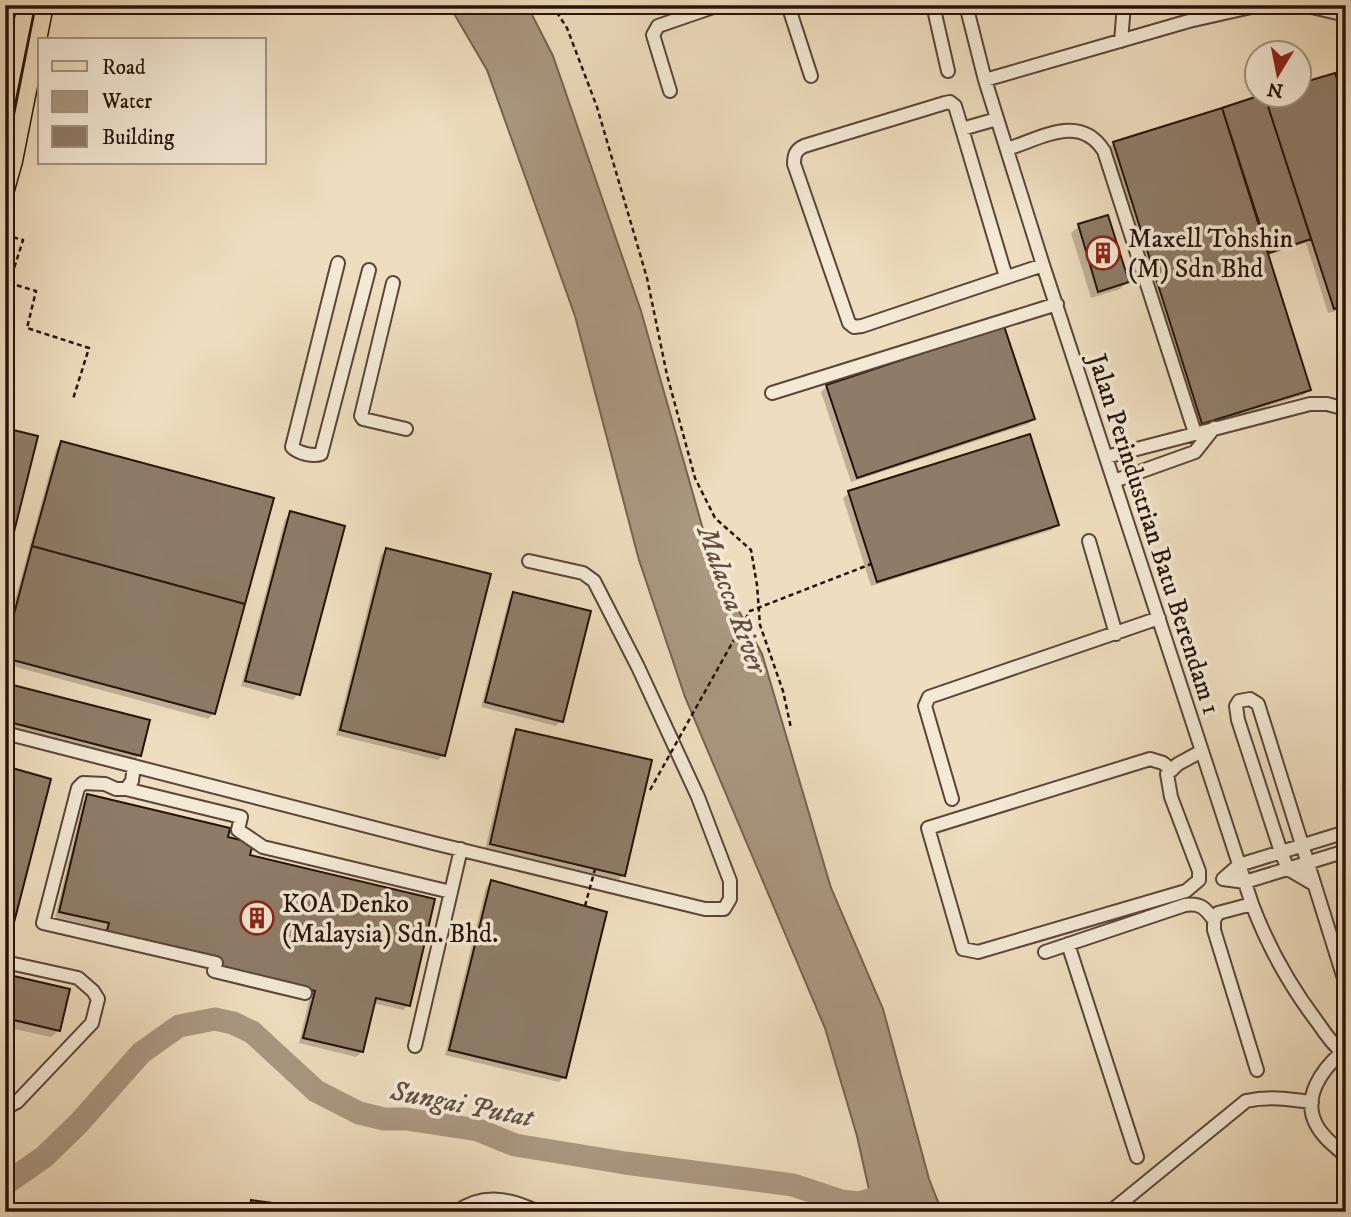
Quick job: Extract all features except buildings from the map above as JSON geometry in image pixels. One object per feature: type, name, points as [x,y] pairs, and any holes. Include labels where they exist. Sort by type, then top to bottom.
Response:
[{"type":"main road","points":[[5,109],[26,5]]},
{"type":"main road","points":[[38,38],[45,5]]},
{"type":"main road","points":[[5,193],[38,40]]},
{"type":"street","points":[[670,92],[653,35],[658,26],[719,5]]},
{"type":"street","points":[[788,5],[811,76]]},
{"type":"street","points":[[933,5],[948,71]]},
{"type":"street","name":"Jalan Perindustrian Batu Berendam 1","points":[[966,5],[985,80],[1043,264],[1252,904],[1263,934],[1281,968],[1308,1010],[1343,1055]]},
{"type":"street","points":[[1121,41],[1124,5]]},
{"type":"street","points":[[1188,5],[1189,21]]},
{"type":"street","points":[[985,80],[1189,21],[1261,5]]},
{"type":"street","points":[[1303,5],[1346,15]]},
{"type":"street","points":[[1006,277],[955,106],[950,102],[797,150],[794,164],[849,323],[854,327],[862,326],[1006,277],[1043,264]]},
{"type":"street","points":[[962,129],[997,119]]},
{"type":"street","points":[[1007,149],[1071,129],[1083,131],[1099,142],[1195,433]]},
{"type":"street","points":[[338,263],[292,447],[296,451],[317,456],[321,454],[369,270]]},
{"type":"street","points":[[393,283],[361,416],[363,419],[406,429]]},
{"type":"street","points":[[772,393],[1057,304]]},
{"type":"street","points":[[1106,457],[1310,404],[1327,404],[1346,409]]},
{"type":"street","points":[[1114,481],[1195,452],[1214,428]]},
{"type":"street","points":[[1089,541],[1116,634]]},
{"type":"street","points":[[8,728],[134,766],[461,849],[705,909],[724,909],[730,899],[730,881],[698,797],[628,646],[594,581],[583,573],[528,561]]},
{"type":"street","points":[[952,799],[925,706],[929,697],[1159,618]]},
{"type":"street","points":[[1312,883],[1288,869],[1281,852],[1238,720],[1236,706],[1239,701],[1250,699],[1258,704],[1346,985]]},
{"type":"street","points":[[1199,880],[1199,871],[1171,797],[1167,774],[1202,751]]},
{"type":"street","points":[[1172,770],[1163,763],[1150,759],[932,825],[927,831],[963,949],[971,952],[1084,922],[1186,891],[1199,880],[1245,882],[1346,851]]},
{"type":"street","points":[[127,789],[132,781],[134,766]]},
{"type":"street","points":[[305,993],[214,971],[216,963],[43,923],[78,788],[83,783],[105,784],[241,817],[238,830],[263,847],[451,892]]},
{"type":"street","points":[[1223,879],[1239,864],[1346,832]]},
{"type":"street","points":[[415,1046],[461,849]]},
{"type":"street","points":[[1213,920],[1218,912],[1252,904]]},
{"type":"street","points":[[1045,952],[1185,905],[1204,907],[1213,920],[1257,1070]]},
{"type":"street","points":[[1068,944],[1137,1157]]},
{"type":"street","points":[[5,962],[78,978],[98,999],[92,1023],[17,1102],[5,1108]]},
{"type":"street","points":[[1343,1055],[1325,1067],[1318,1078],[1312,1102],[1315,1124],[1346,1156]]},
{"type":"street","points":[[1111,1212],[1246,1101],[1284,1098],[1312,1102]]},
{"type":"street","points":[[456,1212],[474,1200],[488,1198],[525,1206],[538,1212]]},
{"type":"path","points":[[552,5],[567,28],[597,107],[647,278],[667,375],[695,478],[715,517],[751,550],[760,625],[783,691],[791,728]]},
{"type":"path","points":[[5,235],[23,240],[11,278],[16,285],[36,291],[27,328],[89,348],[73,398]]},
{"type":"path","points":[[650,790],[750,611],[871,564]]},
{"type":"path","points":[[5,740],[8,728]]},
{"type":"path","points":[[585,906],[595,869]]},
{"type":"water","points":[[449,5],[527,5],[553,56],[641,311],[712,561],[762,654],[831,888],[883,1009],[929,1179],[942,1212],[874,1212],[857,1136],[825,1028],[685,697],[639,560],[575,316],[487,70]]},
{"type":"waterway","name":"Sungai Putat","points":[[5,1184],[44,1157],[79,1123],[141,1053],[179,1026],[215,1019],[233,1023],[252,1032],[316,1091],[359,1113],[384,1119],[406,1119],[478,1130],[515,1145],[625,1163],[793,1185],[841,1201],[859,1203],[900,1191]]},
{"type":"place","name":"Maxell Tohshin (M) Sdn Bhd","points":[[1103,253]]},
{"type":"place","name":"KOA Denko (Malaysia) Sdn. Bhd.","points":[[257,918]]},
{"type":"water label","name":"Malacca River","points":[[733,599]]}]
